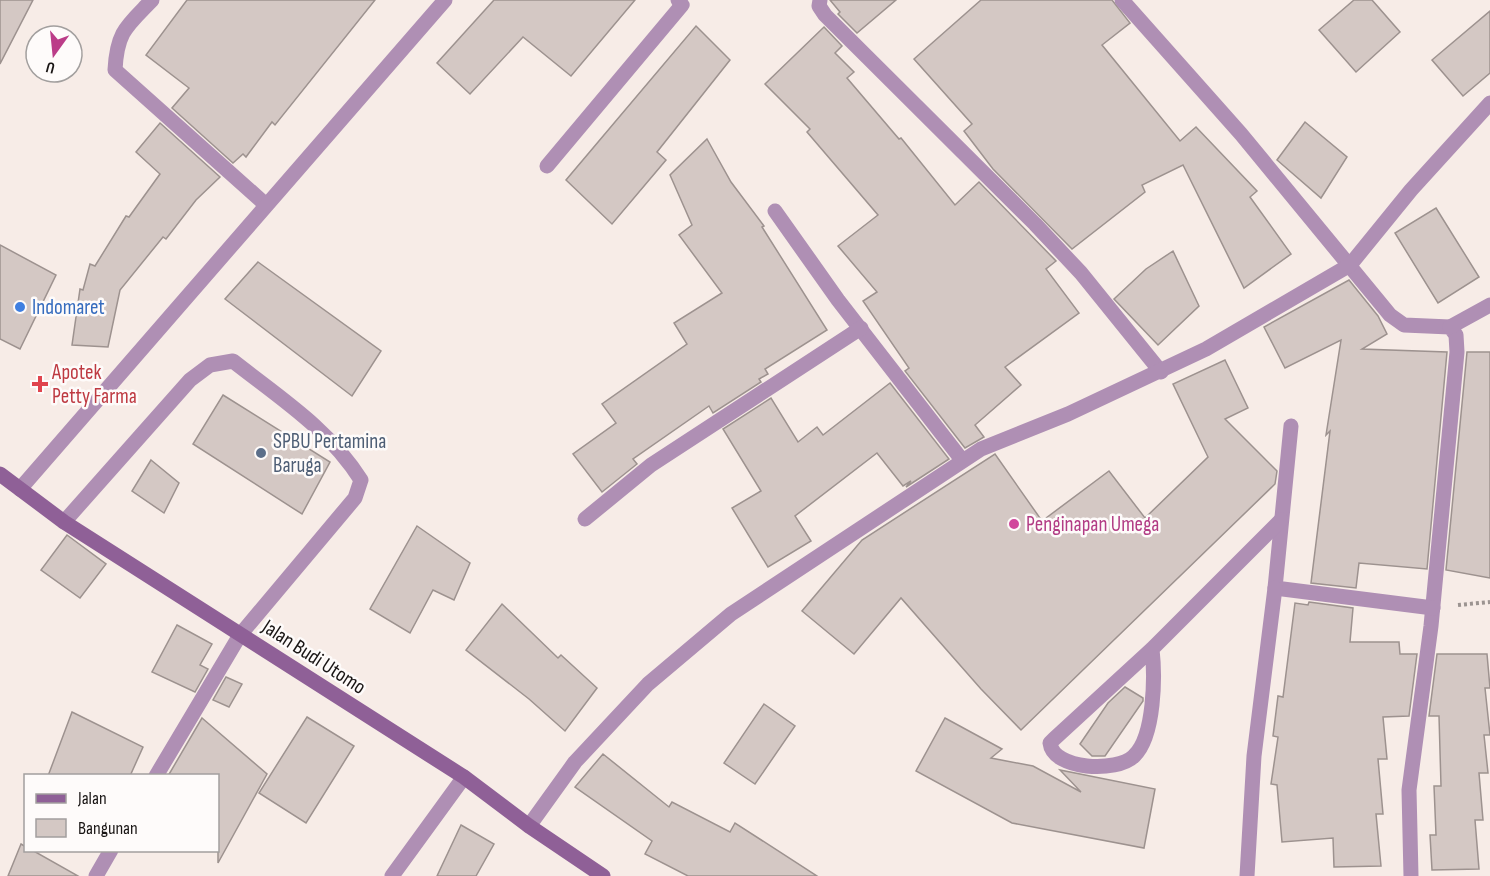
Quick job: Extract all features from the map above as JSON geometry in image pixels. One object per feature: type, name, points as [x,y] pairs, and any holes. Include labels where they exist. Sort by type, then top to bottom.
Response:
[{"type":"main road","name":"Jalan Budi Utomo","points":[[0,474],[64,522],[464,777],[529,826],[603,876]]},
{"type":"street","points":[[152,0],[125,26],[116,50],[115,70],[265,204]]},
{"type":"street","points":[[20,489],[265,204],[445,0]]},
{"type":"street","points":[[820,0],[819,6],[825,15],[992,180],[1081,273],[1161,372]]},
{"type":"street","points":[[1122,0],[1181,64],[1397,321],[1418,326],[1450,327],[1490,305]]},
{"type":"street","points":[[547,166],[682,2]]},
{"type":"street","points":[[529,826],[575,762],[648,684],[731,614],[981,449],[1161,372],[1206,349],[1350,265],[1411,190],[1490,103]]},
{"type":"street","points":[[775,211],[861,328],[963,460]]},
{"type":"street","points":[[1411,876],[1409,790],[1433,608],[1457,352],[1456,335],[1450,327]]},
{"type":"street","points":[[585,519],[651,465],[861,328]]},
{"type":"street","points":[[64,522],[190,380],[210,365],[233,361],[327,435],[345,453],[361,480],[355,498],[240,634],[157,774]]},
{"type":"street","points":[[1247,876],[1254,756],[1275,588],[1291,426]]},
{"type":"street","points":[[1152,649],[1155,675],[1152,707],[1136,755],[1124,763],[1100,768],[1058,758],[1051,749],[1050,743],[1152,649],[1281,520]]},
{"type":"street","points":[[1275,588],[1433,608]]},
{"type":"street","points":[[392,876],[464,777]]},
{"type":"street","points":[[96,876],[110,852]]},
{"type":"path","points":[[1433,608],[1490,602]]},
{"type":"building","points":[[0,0],[33,0],[0,64]]},
{"type":"building","points":[[187,0],[375,0],[275,125],[272,122],[246,157],[243,154],[233,163],[172,108],[189,88],[146,55]]},
{"type":"building","points":[[494,0],[635,0],[571,76],[523,37],[470,94],[437,63]]},
{"type":"building","points":[[830,0],[896,0],[857,33],[838,14],[840,12]]},
{"type":"building","points":[[981,0],[1112,0],[1130,23],[1102,45],[1180,141],[1196,127],[1257,191],[1250,197],[1291,254],[1244,288],[1183,165],[1142,185],[1145,192],[1072,249],[993,169],[964,131],[972,124],[914,59]]},
{"type":"building","points":[[1354,0],[1372,0],[1400,32],[1356,72],[1319,30]]},
{"type":"building","points":[[1490,11],[1490,73],[1463,96],[1432,60]]},
{"type":"building","points":[[696,26],[730,60],[657,152],[666,160],[612,224],[566,180]]},
{"type":"building","points":[[824,27],[842,46],[835,53],[854,72],[847,78],[899,139],[901,138],[955,205],[979,182],[1056,261],[1046,269],[1079,313],[1005,367],[1021,385],[975,425],[984,437],[965,448],[905,371],[909,368],[863,301],[877,292],[838,246],[878,215],[807,132],[810,129],[765,84]]},
{"type":"building","points":[[1305,122],[1347,157],[1321,198],[1277,160]]},
{"type":"building","points":[[160,123],[220,177],[196,200],[166,239],[163,237],[120,290],[108,347],[72,345],[80,289],[83,290],[90,264],[95,266],[126,216],[129,217],[160,174],[136,152]]},
{"type":"building","points":[[707,139],[731,182],[764,226],[762,227],[827,330],[765,369],[768,374],[759,379],[761,382],[713,413],[709,406],[633,459],[637,464],[602,492],[573,454],[616,423],[602,404],[687,344],[674,323],[722,293],[679,235],[692,225],[670,175]]},
{"type":"building","points":[[1436,208],[1479,277],[1438,303],[1395,233]]},
{"type":"building","name":"Indomaret","points":[[0,245],[56,275],[20,349],[0,339]]},
{"type":"building","points":[[1173,251],[1199,306],[1158,345],[1114,299],[1146,269]]},
{"type":"building","points":[[258,262],[381,351],[352,396],[225,299]]},
{"type":"building","points":[[1349,280],[1378,316],[1387,334],[1362,349],[1447,352],[1427,569],[1359,563],[1356,588],[1311,583],[1330,431],[1326,435],[1341,340],[1285,368],[1264,327]]},
{"type":"building","points":[[1467,352],[1490,352],[1490,578],[1446,570]]},
{"type":"building","points":[[1225,360],[1248,408],[1225,419],[1277,471],[1275,484],[1021,730],[981,689],[901,598],[854,654],[802,611],[862,540],[995,454],[1042,521],[1109,471],[1145,518],[1208,457],[1173,384]]},
{"type":"building","points":[[890,383],[949,459],[906,487],[911,481],[903,486],[877,453],[795,516],[811,541],[768,567],[732,508],[761,491],[723,429],[771,398],[798,442],[817,427],[823,435]]},
{"type":"building","name":"SPBU Pertamina Baruga","points":[[223,395],[330,462],[302,514],[193,444]]},
{"type":"building","points":[[151,460],[179,483],[164,513],[132,491]]},
{"type":"building","points":[[417,526],[470,563],[454,600],[433,590],[410,633],[370,609]]},
{"type":"building","points":[[67,535],[106,564],[80,598],[41,570]]},
{"type":"building","points":[[1309,602],[1353,608],[1350,642],[1399,642],[1400,654],[1417,654],[1409,716],[1383,717],[1387,759],[1378,759],[1383,814],[1376,814],[1381,866],[1334,867],[1333,838],[1282,842],[1277,785],[1271,784],[1278,737],[1273,736],[1278,696],[1283,697],[1295,603],[1308,605]]},
{"type":"building","points":[[502,604],[558,658],[561,655],[597,688],[565,731],[529,699],[466,650]]},
{"type":"building","points":[[177,625],[212,644],[200,665],[208,669],[195,692],[152,672]]},
{"type":"building","points":[[1437,654],[1487,654],[1490,688],[1485,688],[1490,735],[1484,735],[1488,773],[1479,773],[1483,820],[1475,820],[1479,869],[1432,870],[1430,835],[1436,835],[1434,786],[1441,786],[1439,716],[1429,716]]},
{"type":"building","points":[[226,677],[242,684],[229,707],[213,700]]},
{"type":"building","points":[[1125,687],[1143,698],[1143,701],[1105,756],[1092,756],[1080,744],[1108,703]]},
{"type":"building","points":[[764,704],[795,726],[755,784],[724,763]]},
{"type":"building","points":[[72,712],[143,747],[131,774],[49,774]]},
{"type":"building","points":[[307,717],[354,746],[306,823],[259,793]]},
{"type":"building","points":[[202,718],[267,774],[218,863],[219,774],[169,774]]},
{"type":"building","points":[[945,718],[1002,749],[991,758],[1033,766],[1081,792],[1060,770],[1155,789],[1144,848],[1012,823],[916,771]]},
{"type":"building","points":[[603,754],[669,807],[672,802],[730,832],[735,823],[817,876],[688,876],[645,854],[652,841],[575,787]]},
{"type":"building","points":[[461,825],[494,844],[476,876],[437,876]]},
{"type":"building","points":[[21,844],[24,846],[24,852],[36,852],[78,876],[8,876]]},
{"type":"place","name":"Indomaret","points":[[20,307]]},
{"type":"place","name":"Apotek Petty Farma","points":[[40,384]]},
{"type":"place","name":"SPBU Pertamina Baruga","points":[[261,453]]},
{"type":"place","name":"Penginapan Umega","points":[[1014,524]]}]
